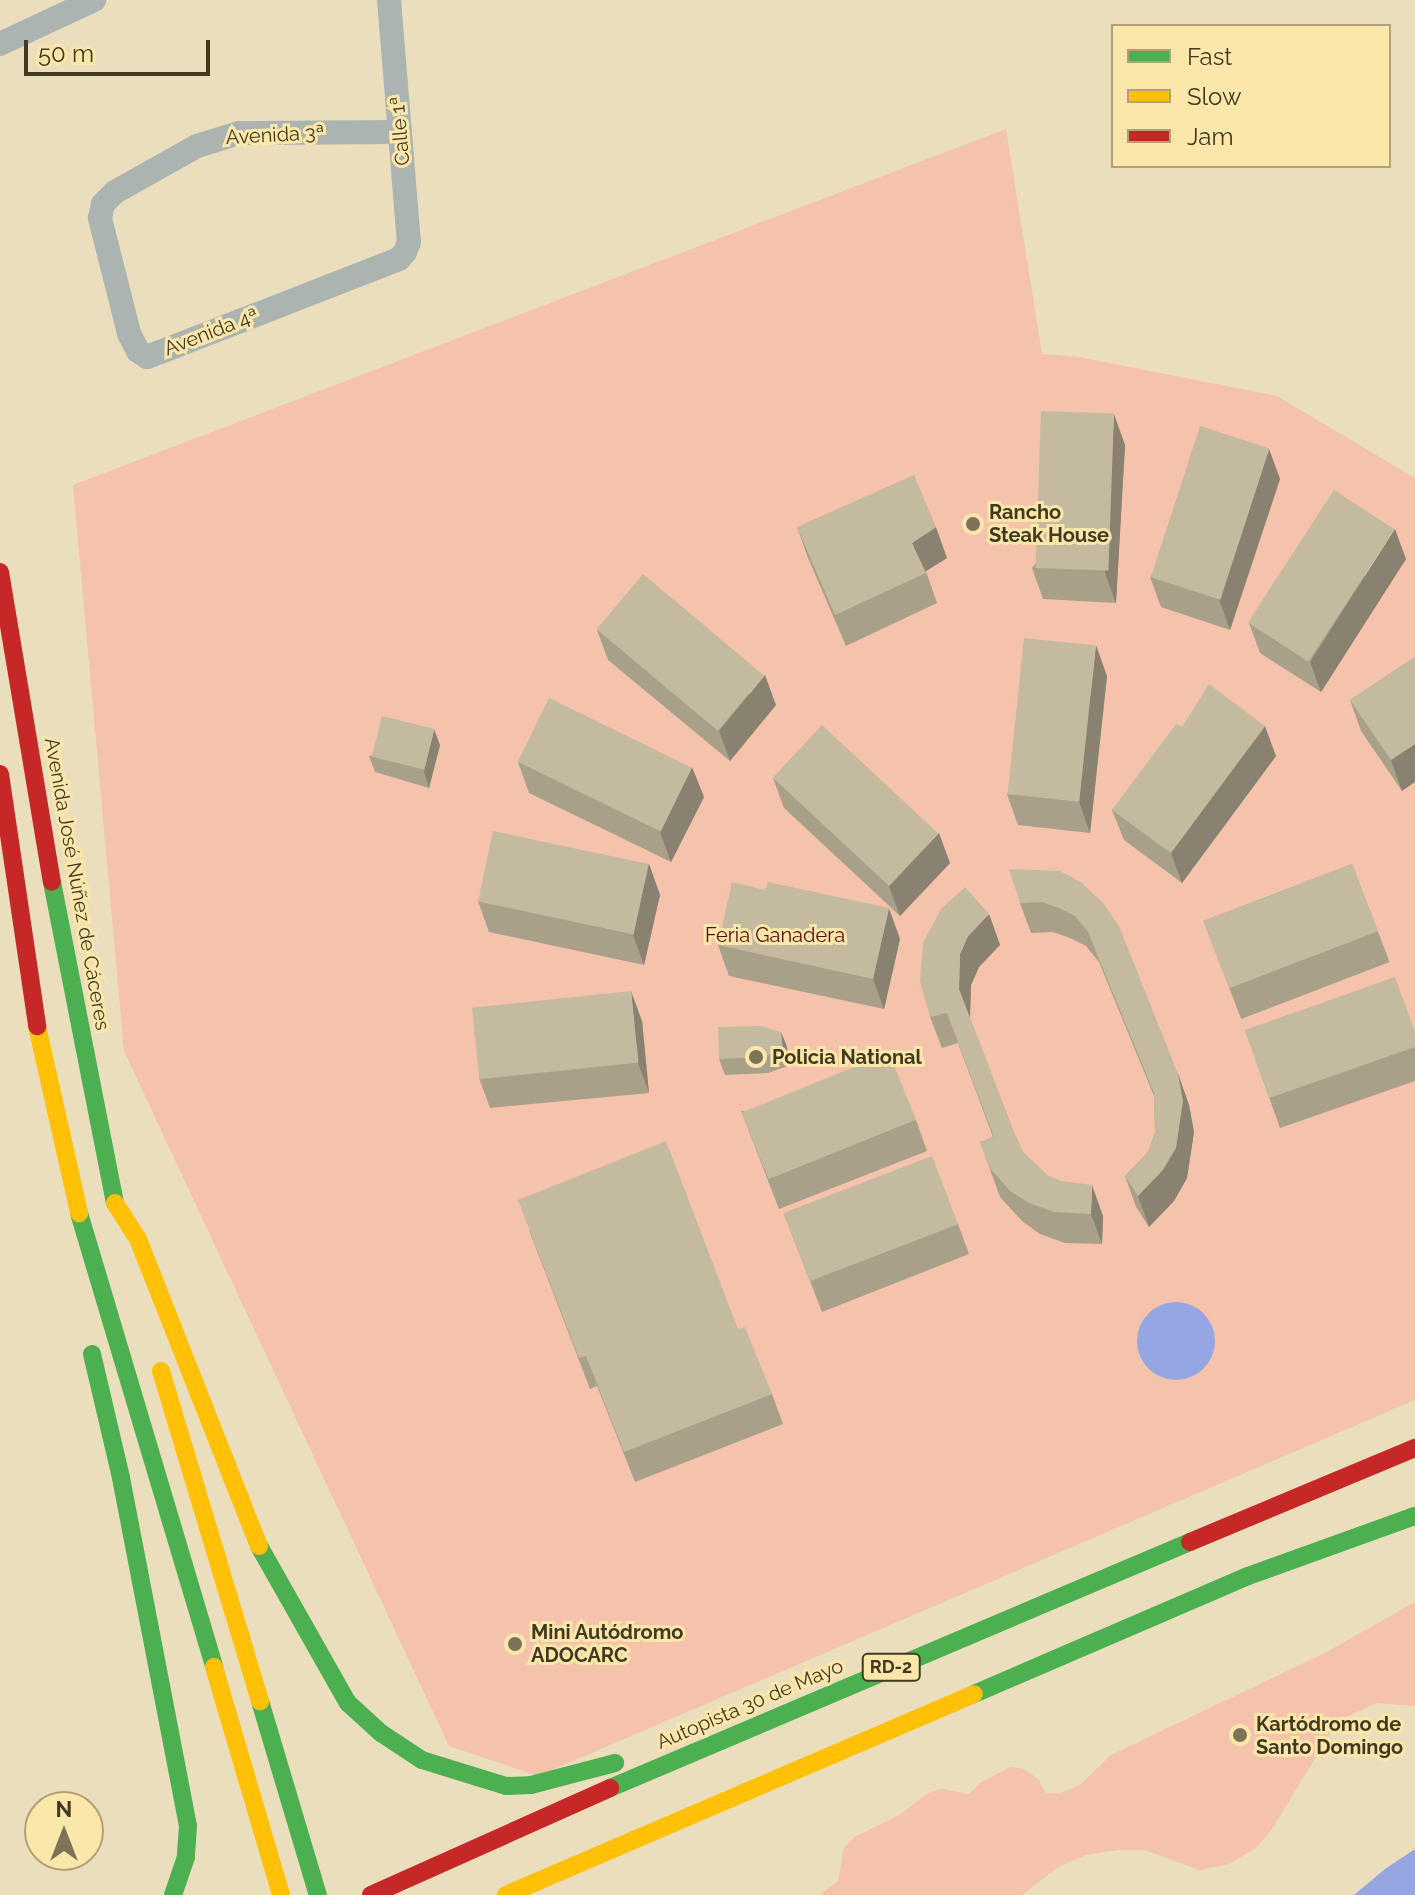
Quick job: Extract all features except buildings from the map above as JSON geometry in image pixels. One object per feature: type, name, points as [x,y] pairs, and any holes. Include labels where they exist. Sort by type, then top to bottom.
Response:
[{"type":"main road","name":"Avenida José Núñez de Cáceres","points":[[0,572],[54,891],[115,1203],[140,1295]]},
{"type":"main road","points":[[0,774],[40,1047],[79,1213],[281,1895]]},
{"type":"main road","points":[[115,1203],[138,1239],[265,1562],[348,1703],[381,1733],[422,1760],[506,1786],[531,1785],[711,1743]]},
{"type":"main road","points":[[79,1213],[81,1285]]},
{"type":"main road","points":[[86,1329],[121,1478],[188,1826],[186,1857],[173,1895]]},
{"type":"main road","points":[[157,1356],[318,1895]]},
{"type":"main road","name":"Autopista 30 de Mayo","points":[[371,1895],[711,1743],[1415,1448]]},
{"type":"main road","points":[[506,1895],[1248,1576],[1415,1516]]},
{"type":"street","points":[[0,44],[94,0]]},
{"type":"street","name":"Calle 1ª","points":[[389,0],[409,242],[399,259]]},
{"type":"street","name":"Avenida 3ª","points":[[115,192],[197,146],[239,133],[400,132]]},
{"type":"street","name":"Avenida 4ª","points":[[115,192],[103,204],[100,218],[129,333],[138,351],[147,357],[399,259]]},
{"type":"green space","name":"Feria Ganadera","points":[[1006,129],[1042,354],[1079,357],[1277,396],[1415,478],[1415,1400],[538,1776],[449,1746],[124,1051],[73,485]]},
{"type":"green space","name":"Kartódromo de Santo Domingo","points":[[1415,1602],[1415,1706],[1376,1703],[1338,1721],[1272,1829],[1256,1848],[1229,1864],[1200,1870],[1144,1850],[1118,1850],[1086,1855],[1058,1867],[1022,1895],[820,1895],[838,1881],[844,1848],[854,1837],[898,1816],[928,1793],[942,1789],[969,1794],[980,1783],[1010,1767],[1024,1769],[1038,1779],[1046,1793],[1061,1793],[1080,1785],[1111,1755],[1325,1653]]},
{"type":"water","points":[[1176,1302],[1191,1305],[1208,1319],[1215,1341],[1212,1356],[1198,1373],[1176,1380],[1161,1377],[1144,1363],[1137,1341],[1140,1326],[1154,1309]]},
{"type":"water","points":[[1415,1849],[1415,1895],[1354,1895],[1385,1869]]},
{"type":"traffic: fast","points":[[52,882],[115,1203]]},
{"type":"traffic: fast","points":[[79,1213],[214,1667]]},
{"type":"traffic: fast","points":[[92,1354],[121,1478],[188,1826],[186,1857],[173,1895]]},
{"type":"traffic: fast","points":[[974,1694],[1248,1576],[1415,1516]]},
{"type":"traffic: fast","points":[[610,1788],[1190,1542]]},
{"type":"traffic: fast","points":[[259,1546],[348,1703],[381,1733],[422,1760],[506,1786],[531,1785],[615,1763]]},
{"type":"traffic: fast","points":[[260,1701],[318,1895]]},
{"type":"traffic: slow","points":[[37,1026],[79,1213]]},
{"type":"traffic: slow","points":[[115,1203],[138,1239],[259,1546]]},
{"type":"traffic: slow","points":[[161,1371],[260,1701]]},
{"type":"traffic: slow","points":[[214,1667],[281,1895]]},
{"type":"traffic: slow","points":[[506,1895],[974,1694]]},
{"type":"traffic: jam","points":[[0,572],[52,882]]},
{"type":"traffic: jam","points":[[0,774],[37,1026]]},
{"type":"traffic: jam","points":[[1190,1542],[1415,1448]]},
{"type":"traffic: jam","points":[[371,1895],[610,1788]]},
{"type":"place","name":"Rancho Steak House","points":[[973,524]]},
{"type":"place","name":"Policia National","points":[[756,1057]]},
{"type":"place","name":"Mini Autódromo ADOCARC","points":[[515,1644]]},
{"type":"place","name":"Kartódromo de Santo Domingo","points":[[1240,1735]]}]
